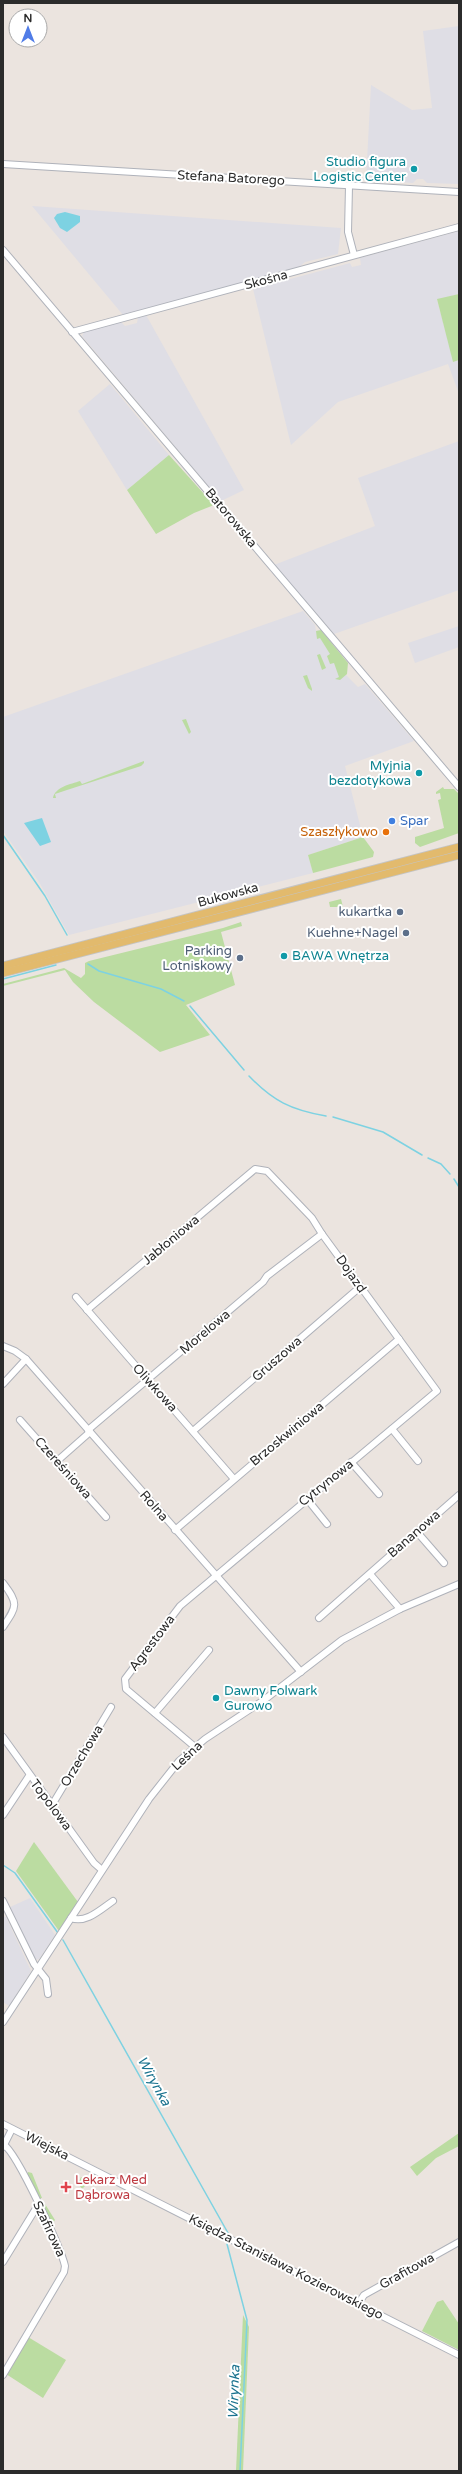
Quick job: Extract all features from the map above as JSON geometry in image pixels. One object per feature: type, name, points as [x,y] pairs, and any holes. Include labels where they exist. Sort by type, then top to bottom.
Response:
[{"type":"main road","name":"Bukowska","points":[[3,966],[459,847]]},
{"type":"main road","name":"Bukowska","points":[[3,973],[459,855]]},
{"type":"street","name":"Stefana Batorego","points":[[3,164],[459,192]]},
{"type":"street","points":[[349,186],[348,228],[354,255]]},
{"type":"street","name":"Skośna","points":[[72,332],[459,227]]},
{"type":"street","name":"Batorowska","points":[[3,250],[459,787]]},
{"type":"street","name":"Dojazd","points":[[255,1169],[267,1171],[312,1218],[360,1287],[437,1391]]},
{"type":"street","name":"Jabłoniowa","points":[[87,1310],[255,1169]]},
{"type":"street","name":"Morelowa","points":[[56,1462],[147,1380],[263,1282],[267,1276],[322,1234]]},
{"type":"street","name":"Gruszowa","points":[[193,1431],[360,1287]]},
{"type":"street","name":"Oliwkowa","points":[[76,1297],[234,1479]]},
{"type":"street","name":"Brzoskwiniowa","points":[[174,1530],[399,1339]]},
{"type":"street","name":"Rolna","points":[[3,1346],[15,1351],[26,1359],[174,1530],[301,1672]]},
{"type":"street","points":[[3,1384],[26,1359]]},
{"type":"street","name":"Cytrynowa","points":[[214,1575],[437,1391]]},
{"type":"street","name":"Czereśniowa","points":[[20,1420],[106,1517]]},
{"type":"street","points":[[392,1429],[418,1461]]},
{"type":"street","points":[[352,1462],[378,1494]]},
{"type":"street","name":"Bananowa","points":[[319,1618],[459,1495]]},
{"type":"street","points":[[307,1499],[327,1524]]},
{"type":"street","points":[[417,1532],[444,1563]]},
{"type":"street","points":[[370,1574],[400,1610]]},
{"type":"street","name":"Agrestowa","points":[[195,1747],[126,1689],[125,1679],[180,1606],[214,1575]]},
{"type":"street","points":[[3,1583],[15,1598],[16,1606],[3,1627]]},
{"type":"street","name":"Leśna","points":[[3,2022],[164,1778],[195,1747],[251,1710],[342,1640],[400,1610],[459,1584]]},
{"type":"street","points":[[155,1713],[209,1650]]},
{"type":"street","name":"Orzechowa","points":[[52,1805],[111,1707]]},
{"type":"street","name":"Topolowa","points":[[3,1737],[29,1776],[94,1863],[102,1870]]},
{"type":"street","points":[[3,1814],[29,1776]]},
{"type":"street","points":[[3,1901],[5,1910],[38,1969],[46,1979],[48,1994]]},
{"type":"street","points":[[71,1918],[84,1920],[113,1901]]},
{"type":"street","name":"Wiejska","points":[[3,2124],[112,2179]]},
{"type":"street","points":[[4,2146],[12,2129]]},
{"type":"street","name":"Szafirowa","points":[[3,2375],[64,2272],[63,2257],[22,2172],[8,2148],[4,2146]]},
{"type":"street","name":"Księdza Stanisława Kozierowskiego","points":[[112,2179],[459,2356]]},
{"type":"street","points":[[3,2262],[38,2205]]},
{"type":"street","name":"Grafitowa","points":[[358,2304],[364,2295],[459,2242]]},
{"type":"shaded area","points":[[459,26],[459,184],[427,183],[423,179],[417,179],[413,183],[387,181],[383,177],[377,177],[373,181],[366,180],[371,85],[412,110],[432,108],[423,31]]},
{"type":"shaded area","points":[[32,206],[341,228],[338,254],[305,262],[297,269],[123,315]]},
{"type":"shaded area","points":[[459,231],[459,294],[437,300],[454,361],[459,360],[459,394],[448,364],[338,402],[291,445],[253,289],[350,263],[352,267],[361,265],[360,258]]},
{"type":"shaded area","points":[[146,315],[244,490],[221,501],[82,336],[84,332],[121,322],[125,326],[137,323],[138,317]]},
{"type":"shaded area","points":[[110,384],[169,455],[127,490],[78,411]]},
{"type":"shaded area","points":[[459,441],[459,590],[334,634],[274,565],[375,526],[358,478]]},
{"type":"shaded area","points":[[303,611],[315,625],[316,631],[319,630],[346,675],[358,687],[365,684],[414,741],[345,766],[363,837],[308,855],[313,873],[69,935],[39,882],[3,831],[3,717]]},
{"type":"shaded area","points":[[459,626],[459,647],[415,663],[408,643]]},
{"type":"shaded area","points":[[30,1898],[55,1935],[39,1959],[35,1960],[10,1907]]},
{"type":"shaded area","points":[[3,1916],[6,1917],[31,1971],[9,2006],[3,2002]]},
{"type":"green space","points":[[459,294],[459,360],[453,362],[437,299]]},
{"type":"green space","points":[[169,455],[214,505],[194,513],[156,534],[127,490]]},
{"type":"green space","points":[[321,630],[348,663],[347,674],[340,680],[335,679],[339,677],[334,663],[330,664],[327,656],[330,654],[320,638],[317,639],[316,631]]},
{"type":"green space","points":[[320,654],[326,668],[322,670],[317,655]]},
{"type":"green space","points":[[307,675],[312,691],[308,688],[303,676]]},
{"type":"green space","points":[[186,719],[191,732],[189,734],[182,720]]},
{"type":"green space","points":[[144,761],[141,766],[55,794],[56,798],[53,798],[54,794],[57,791],[68,785],[80,781],[82,784]]},
{"type":"green space","points":[[443,787],[444,789],[454,789],[459,794],[459,833],[420,847],[415,843],[415,837],[444,828],[438,800],[441,799],[440,793],[436,794],[436,792]]},
{"type":"green space","points":[[363,837],[374,852],[373,857],[313,873],[308,855]]},
{"type":"green space","points":[[341,899],[343,907],[330,907],[329,902]]},
{"type":"green space","points":[[241,922],[242,926],[221,932],[235,985],[186,1005],[210,1035],[160,1052],[94,1002],[73,982],[65,970],[3,986],[3,984],[64,968],[81,978],[85,974],[85,963],[89,961],[223,928]]},
{"type":"green space","points":[[34,1842],[78,1902],[59,1931],[16,1871]]},
{"type":"green space","points":[[459,2133],[459,2146],[436,2158],[417,2176],[410,2167]]},
{"type":"green space","points":[[28,2172],[32,2173],[42,2198],[38,2198],[27,2175]]},
{"type":"green space","points":[[81,2177],[87,2180],[86,2182],[89,2182],[82,2189],[78,2183]]},
{"type":"green space","points":[[45,2204],[55,2220],[53,2223],[50,2223],[43,2205]]},
{"type":"green space","points":[[443,2300],[459,2324],[459,2350],[422,2331],[437,2302]]},
{"type":"green space","points":[[243,2315],[249,2327],[243,2471],[236,2471]]},
{"type":"green space","points":[[28,2337],[66,2360],[43,2398],[6,2374]]},
{"type":"water","points":[[65,212],[80,216],[80,222],[67,232],[60,228],[54,218],[57,214]]},
{"type":"water","points":[[42,818],[51,842],[40,846],[24,823]]},
{"type":"waterway","points":[[3,835],[45,896],[67,935]]},
{"type":"waterway","points":[[88,964],[99,971],[161,989],[184,1001]]},
{"type":"waterway","points":[[3,979],[56,965]]},
{"type":"waterway","points":[[190,1006],[244,1070]]},
{"type":"waterway","points":[[249,1076],[266,1092],[283,1103],[303,1111],[326,1116]]},
{"type":"waterway","points":[[333,1117],[383,1132],[422,1155]]},
{"type":"waterway","points":[[428,1158],[441,1164],[450,1174]]},
{"type":"waterway","points":[[454,1179],[459,1187]]},
{"type":"waterway","name":"Wirynka","points":[[3,1865],[15,1873],[58,1933]]},
{"type":"waterway","name":"Wirynka","points":[[63,1940],[228,2233]]},
{"type":"waterway","name":"Wirynka","points":[[227,2244],[247,2320],[240,2471]]},
{"type":"place","name":"Studio figura Logistic Center","points":[[414,169]]},
{"type":"place","name":"Myjnia bezdotykowa","points":[[419,773]]},
{"type":"place","name":"Spar","points":[[392,821]]},
{"type":"place","name":"Szaszłykowo","points":[[386,832]]},
{"type":"place","name":"kukartka","points":[[400,912]]},
{"type":"place","name":"Kuehne+Nagel","points":[[406,933]]},
{"type":"place","name":"BAWA Wnętrza","points":[[284,956]]},
{"type":"place","name":"Parking Lotniskowy","points":[[240,958]]},
{"type":"place","name":"Dawny Folwark Gurowo","points":[[216,1698]]},
{"type":"place","name":"Lekarz Med Dąbrowa","points":[[66,2187]]}]
